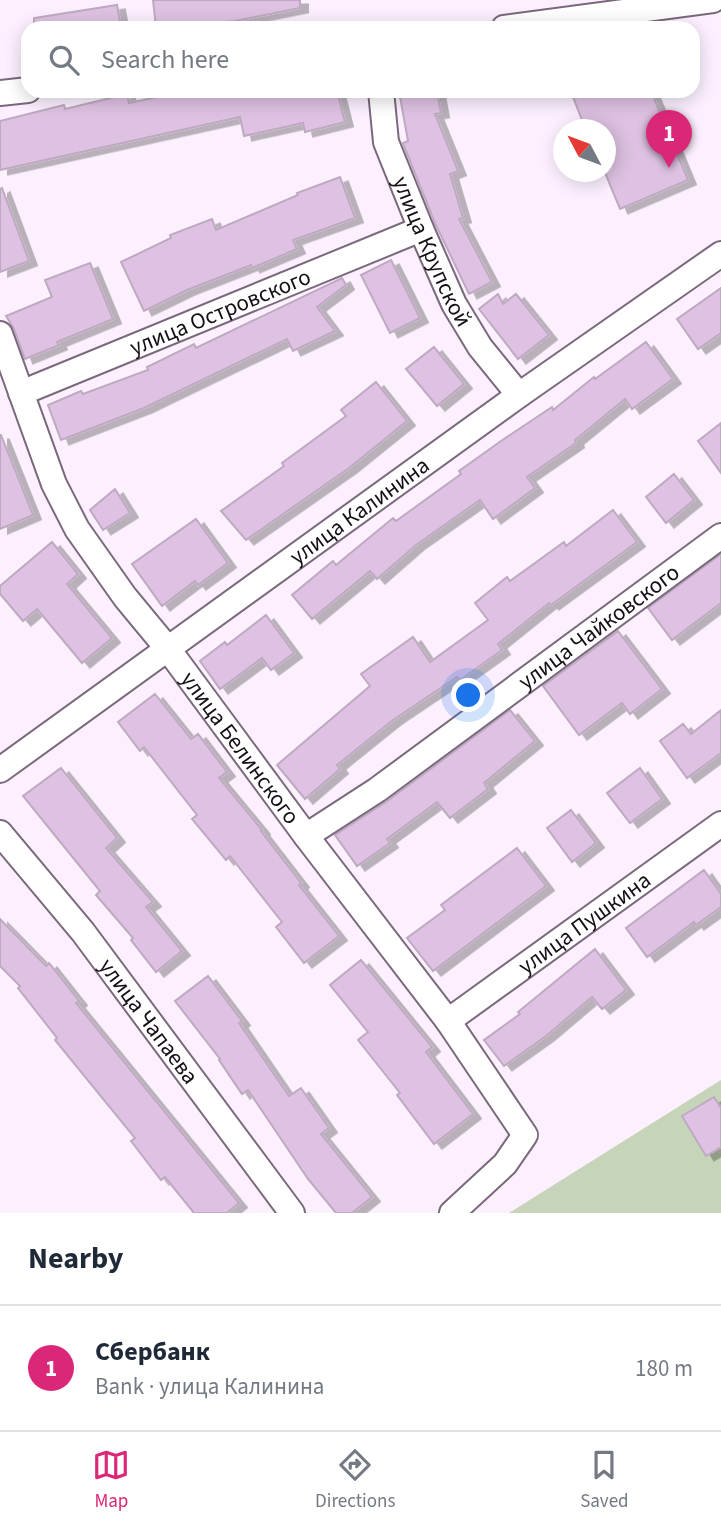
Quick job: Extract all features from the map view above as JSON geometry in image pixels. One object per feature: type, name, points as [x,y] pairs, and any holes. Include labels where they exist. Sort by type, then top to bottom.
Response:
[{"type":"street","points":[[557,21],[713,0]]},
{"type":"street","points":[[0,93],[21,91]]},
{"type":"street","name":"улица Крупской","points":[[382,98],[386,142],[454,304],[480,347],[519,395]]},
{"type":"street","name":"улица Островского","points":[[21,393],[421,229]]},
{"type":"street","name":"улица Калинина","points":[[0,770],[519,395],[721,254]]},
{"type":"street","name":"улица Белинского","points":[[0,334],[54,484],[76,529],[448,1021],[526,1135],[505,1164],[452,1213]]},
{"type":"street","name":"улица Чайковского","points":[[306,836],[377,790],[721,536]]},
{"type":"street","name":"улица Пушкина","points":[[448,1021],[721,824]]},
{"type":"street","name":"улица Чапаева","points":[[0,833],[83,932],[292,1213]]},
{"type":"green space","points":[[721,1080],[721,1213],[509,1213]]},
{"type":"building","points":[[153,0],[300,0],[300,8],[235,21],[155,21]]},
{"type":"building","points":[[117,5],[120,21],[34,21],[34,18]]},
{"type":"building","points":[[110,98],[128,98],[129,103],[152,98],[339,98],[345,122],[305,132],[303,123],[244,136],[240,117],[0,170],[0,121],[64,105],[65,109]]},
{"type":"building","points":[[400,98],[438,98],[441,113],[435,114],[458,171],[450,174],[463,218],[459,219],[492,282],[469,294],[435,223],[403,143],[408,141]]},
{"type":"building","points":[[573,98],[654,98],[688,180],[620,209],[609,182],[616,182],[616,119],[582,119]]},
{"type":"building","points":[[340,177],[355,218],[293,240],[297,249],[187,290],[144,311],[121,262],[171,238],[170,235],[212,219],[216,230],[298,195],[297,193]]},
{"type":"building","points":[[2,188],[29,261],[0,272],[0,189]]},
{"type":"building","points":[[391,260],[420,318],[390,333],[361,275]]},
{"type":"building","points":[[90,263],[113,319],[57,342],[59,345],[25,359],[6,316],[52,297],[45,280]]},
{"type":"building","points":[[342,278],[346,285],[317,307],[335,331],[293,351],[287,339],[144,408],[61,440],[48,405],[81,391],[83,394],[148,370],[147,367],[194,344],[196,348]]},
{"type":"building","points":[[721,288],[721,333],[698,349],[677,319]]},
{"type":"building","points":[[498,294],[503,304],[516,294],[549,335],[518,359],[479,309]]},
{"type":"building","points":[[646,342],[673,379],[632,409],[625,399],[575,440],[576,443],[527,477],[535,488],[493,519],[480,500],[416,545],[377,579],[370,571],[312,619],[292,595],[333,561],[336,565],[393,518],[396,521],[461,474],[459,471],[552,407],[553,410],[594,377],[595,379]]},
{"type":"building","points":[[434,347],[464,384],[437,406],[406,369]]},
{"type":"building","points":[[376,382],[407,421],[349,468],[246,540],[221,511],[284,466],[282,463],[346,416],[341,410]]},
{"type":"building","points":[[721,423],[721,473],[698,441]]},
{"type":"building","points":[[0,435],[33,515],[0,529]]},
{"type":"building","points":[[674,474],[694,500],[666,523],[646,497]]},
{"type":"building","points":[[115,489],[130,513],[103,530],[90,510]]},
{"type":"building","points":[[613,510],[637,542],[551,605],[549,603],[498,644],[502,650],[460,680],[457,677],[393,720],[337,765],[340,769],[305,799],[277,765],[370,686],[361,674],[413,637],[430,662],[488,620],[475,603],[507,577],[510,581],[564,542],[566,546]]},
{"type":"building","points":[[196,519],[228,563],[198,585],[195,581],[162,606],[132,564]]},
{"type":"building","points":[[52,542],[78,574],[67,584],[112,638],[82,663],[37,609],[23,621],[0,594],[0,586]]},
{"type":"building","points":[[721,554],[721,603],[672,640],[648,608]]},
{"type":"building","points":[[266,615],[294,653],[271,670],[262,658],[220,689],[200,661],[225,642],[227,645]]},
{"type":"building","points":[[618,631],[662,689],[630,714],[622,703],[579,735],[543,686]]},
{"type":"building","points":[[155,694],[191,739],[198,734],[227,772],[219,778],[262,830],[301,883],[299,885],[339,936],[304,963],[276,927],[282,922],[230,856],[226,860],[192,819],[197,815],[144,747],[140,751],[118,722]]},
{"type":"building","points":[[510,710],[535,741],[484,783],[488,789],[450,818],[437,802],[387,839],[390,843],[357,866],[335,835],[386,802]]},
{"type":"building","points":[[721,710],[721,753],[687,778],[660,741],[683,724],[691,734]]},
{"type":"building","points":[[61,768],[117,838],[106,848],[153,902],[146,907],[182,951],[156,972],[131,940],[133,938],[96,895],[100,891],[23,796]]},
{"type":"building","points":[[640,768],[662,799],[630,823],[607,793]]},
{"type":"building","points":[[571,810],[596,843],[572,862],[547,828]]},
{"type":"building","points":[[517,848],[546,886],[433,971],[407,938],[445,910],[441,905]]},
{"type":"building","points":[[704,870],[721,894],[721,907],[696,925],[694,922],[647,957],[626,928]]},
{"type":"building","points":[[0,919],[46,966],[49,963],[79,1001],[76,1003],[239,1203],[227,1213],[194,1213],[165,1177],[161,1180],[131,1141],[135,1138],[55,1040],[57,1038],[18,988],[20,986],[0,966]]},
{"type":"building","points":[[595,949],[626,990],[602,1009],[592,997],[546,1036],[504,1066],[484,1040],[520,1014],[518,1012]]},
{"type":"building","points":[[361,960],[432,1047],[426,1052],[473,1114],[434,1144],[397,1095],[400,1093],[358,1040],[368,1032],[330,985]]},
{"type":"building","points":[[208,976],[242,1021],[239,1023],[289,1096],[301,1088],[329,1128],[321,1134],[372,1197],[352,1213],[336,1213],[308,1179],[248,1090],[242,1094],[220,1059],[175,1001]]},
{"type":"building","points":[[714,1097],[721,1108],[721,1147],[706,1156],[682,1116]]},
{"type":"place","name":"Сбербанк","points":[[669,168]]}]
